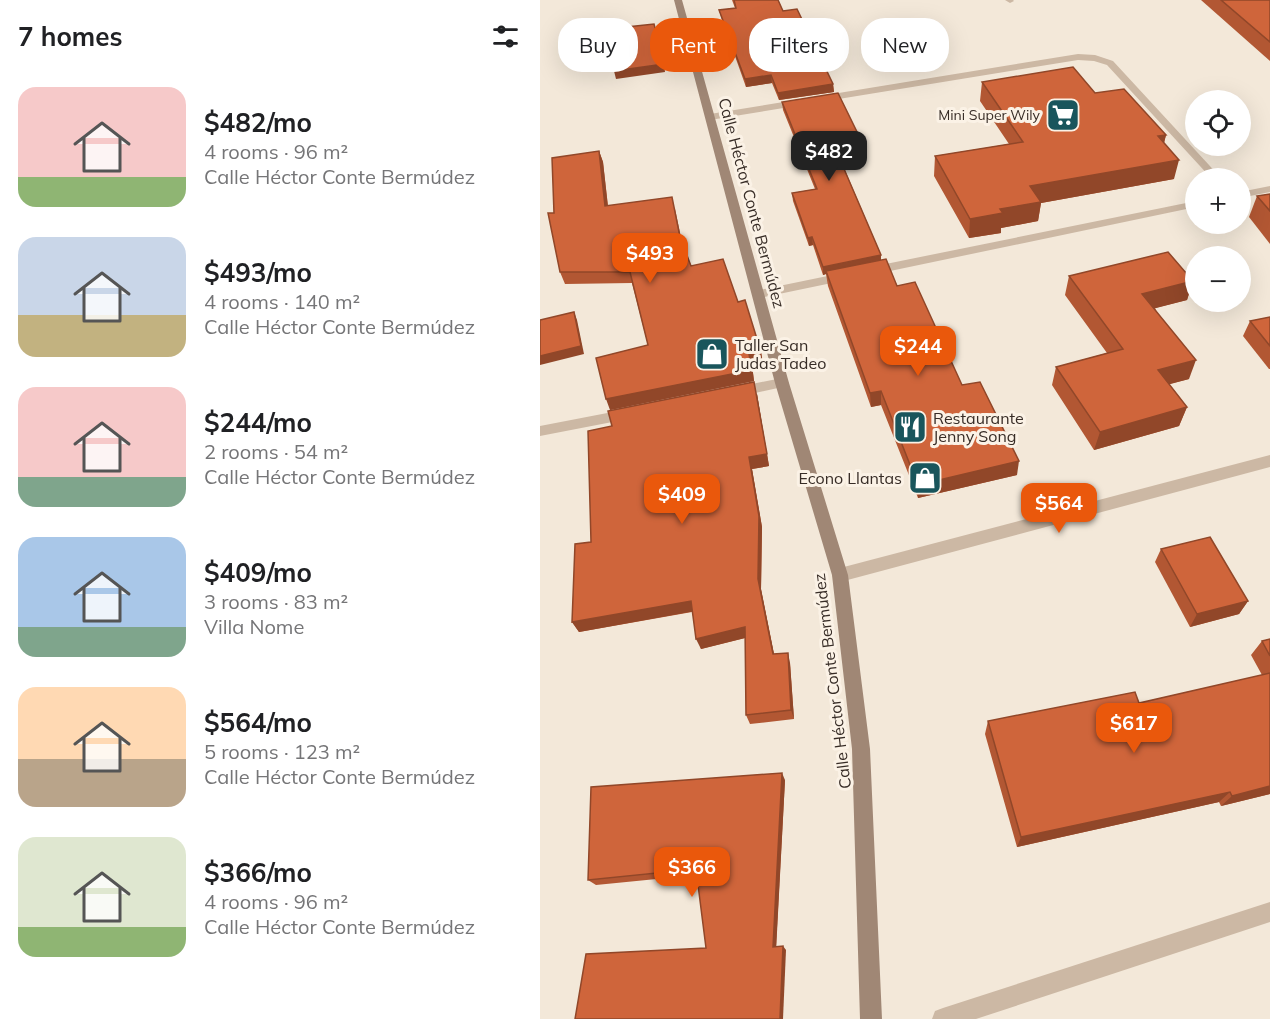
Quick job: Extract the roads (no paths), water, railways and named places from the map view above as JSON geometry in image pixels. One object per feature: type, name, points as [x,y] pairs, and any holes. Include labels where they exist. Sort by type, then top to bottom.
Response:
[{"type":"street","name":"Calle Héctor Conte Bermúdez","points":[[678,0],[782,383],[840,575],[861,749],[871,1019]]},
{"type":"street","points":[[710,117],[1078,57],[1095,58],[1110,63],[1207,168]]},
{"type":"street","points":[[1251,193],[1270,189]]},
{"type":"street","points":[[759,294],[1185,206]]},
{"type":"street","points":[[722,395],[782,383]]},
{"type":"street","points":[[540,431],[642,411]]},
{"type":"street","points":[[840,575],[1270,461]]},
{"type":"street","points":[[943,1019],[1270,912]]},
{"type":"place","name":"Mini Super Wily","points":[[1063,115]]},
{"type":"place","name":"Taller San Judas Tadeo","points":[[712,354]]},
{"type":"place","name":"Restaurante Jenny Song","points":[[910,427]]},
{"type":"place","name":"Econo Llantas","points":[[925,478]]}]
